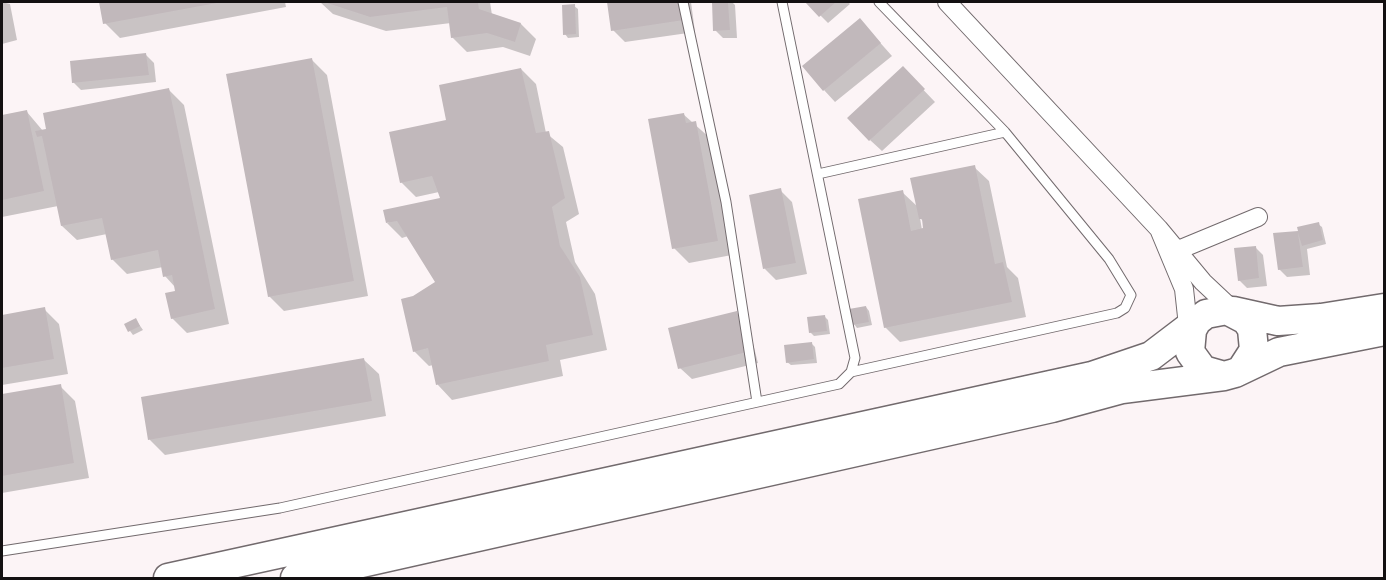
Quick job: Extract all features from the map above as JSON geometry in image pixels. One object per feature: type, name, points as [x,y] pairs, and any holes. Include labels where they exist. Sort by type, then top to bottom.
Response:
[{"type":"main road","points":[[168,579],[1092,376],[1151,356],[1192,330],[1206,314],[1232,312],[1278,321],[1321,318],[1384,308]]},
{"type":"main road","points":[[1232,312],[1246,320],[1255,339],[1254,350],[1234,372]]},
{"type":"main road","points":[[1192,330],[1190,352],[1203,370],[1234,372]]},
{"type":"main road","points":[[295,579],[1052,408],[1122,389],[1234,372],[1279,352],[1384,331]]},
{"type":"street","points":[[947,2],[1159,230],[1174,252],[1232,312]]},
{"type":"street","points":[[1174,252],[1258,217]]},
{"type":"street","points":[[1174,252],[1192,330]]},
{"type":"lane","points":[[683,2],[726,202],[757,402]]},
{"type":"lane","points":[[2,551],[280,508],[839,384],[851,372],[855,358],[782,2]]},
{"type":"lane","points":[[851,372],[1117,313],[1130,300],[1131,295],[1128,286],[1109,259],[1005,132],[879,2]]},
{"type":"lane","points":[[818,174],[1005,132]]},
{"type":"building","points":[[99,2],[216,2],[217,3],[103,24]]},
{"type":"building","points":[[324,2],[478,2],[479,9],[521,23],[515,42],[487,33],[451,38],[447,7],[370,17]]},
{"type":"building","points":[[607,2],[682,2],[684,20],[611,31]]},
{"type":"building","points":[[712,2],[728,2],[730,30],[713,31]]},
{"type":"building","points":[[805,2],[836,2],[819,17]]},
{"type":"building","points":[[575,4],[576,34],[563,35],[562,5]]},
{"type":"building","points":[[860,18],[881,43],[823,91],[802,66]]},
{"type":"building","points":[[146,53],[149,75],[72,83],[70,61]]},
{"type":"building","points":[[312,58],[354,281],[268,297],[226,74]]},
{"type":"building","points":[[903,66],[925,89],[869,141],[847,118]]},
{"type":"building","points":[[521,68],[536,133],[549,131],[565,198],[552,207],[560,246],[580,277],[593,335],[546,345],[549,361],[436,385],[428,348],[413,352],[401,299],[413,296],[435,282],[397,221],[386,223],[383,210],[440,198],[432,176],[400,183],[389,132],[446,120],[439,85]]},
{"type":"building","points":[[169,88],[215,309],[171,319],[165,293],[175,291],[172,275],[163,277],[158,250],[111,260],[102,218],[61,226],[42,136],[37,137],[35,131],[46,129],[43,113]]},
{"type":"building","points":[[27,110],[44,191],[2,200],[2,115]]},
{"type":"building","points":[[684,113],[686,123],[696,121],[718,241],[672,249],[648,119]]},
{"type":"building","points":[[975,165],[995,264],[1003,262],[1012,302],[884,328],[858,199],[903,190],[911,231],[923,228],[910,178]]},
{"type":"building","points":[[781,188],[796,263],[763,269],[749,195]]},
{"type":"building","points":[[1319,222],[1323,240],[1302,246],[1298,233],[1303,267],[1278,270],[1273,233],[1298,231],[1297,227]]},
{"type":"building","points":[[1256,246],[1259,278],[1238,281],[1234,248]]},
{"type":"building","points":[[866,306],[869,322],[852,325],[849,309]]},
{"type":"building","points":[[45,307],[54,359],[2,368],[2,315]]},
{"type":"building","points":[[737,311],[747,352],[678,369],[668,328]]},
{"type":"building","points":[[825,315],[827,331],[809,333],[807,317]]},
{"type":"building","points":[[136,318],[140,326],[128,332],[124,324]]},
{"type":"building","points":[[812,342],[814,359],[786,363],[784,345]]},
{"type":"building","points":[[364,358],[372,401],[148,440],[141,397]]},
{"type":"building","points":[[61,384],[74,463],[2,476],[2,394]]}]
